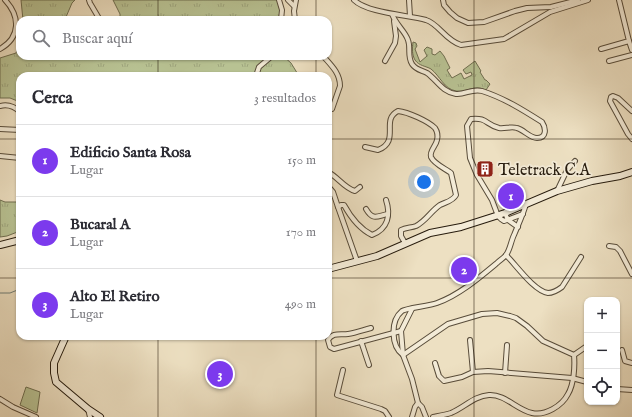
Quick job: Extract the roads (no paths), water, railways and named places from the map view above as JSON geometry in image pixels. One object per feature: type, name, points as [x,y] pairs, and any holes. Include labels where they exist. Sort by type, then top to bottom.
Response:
[{"type":"street","points":[[5,0],[16,16]]},
{"type":"street","points":[[89,0],[98,16]]},
{"type":"street","points":[[279,0],[282,10],[281,16]]},
{"type":"street","points":[[288,0],[294,6]]},
{"type":"street","points":[[295,16],[294,6],[296,0]]},
{"type":"street","points":[[354,0],[359,4],[392,14],[428,20],[454,43],[461,45],[504,39],[550,12],[588,0]]},
{"type":"street","points":[[409,0],[410,16]]},
{"type":"street","points":[[443,0],[444,5],[450,12],[457,18],[468,23],[484,22],[527,8],[551,7],[578,0]]},
{"type":"street","points":[[619,0],[632,50]]},
{"type":"street","points":[[385,61],[395,43],[396,36],[392,14]]},
{"type":"street","points":[[394,21],[408,40],[409,57],[411,63],[417,70],[425,72],[450,93],[456,94],[476,90],[484,92],[519,107],[542,122],[545,130],[544,134],[537,138],[518,128],[498,128],[484,119],[478,118],[468,121],[467,126],[470,158],[477,175],[492,200],[498,216],[503,220],[508,220],[523,214]]},
{"type":"street","points":[[0,49],[11,40],[16,28]]},
{"type":"street","points":[[601,50],[629,41]]},
{"type":"street","points":[[609,61],[632,55]]},
{"type":"street","points":[[257,72],[259,67],[267,60]]},
{"type":"street","points":[[327,60],[334,68],[340,82],[332,110]]},
{"type":"street","points":[[632,111],[618,98],[613,96],[611,97],[610,101],[632,139]]},
{"type":"street","points":[[0,106],[9,105],[16,107]]},
{"type":"street","points":[[365,146],[378,150],[386,145],[390,138],[390,124],[392,116],[398,111],[421,119],[436,130],[438,139],[431,152],[431,157],[434,161],[451,173],[456,195],[453,199],[436,208],[421,223],[401,230],[401,236],[405,243]]},
{"type":"street","points":[[0,129],[16,130]]},
{"type":"street","points":[[0,156],[16,158]]},
{"type":"street","points":[[557,191],[567,170],[575,161]]},
{"type":"street","points":[[332,268],[377,256],[430,233],[461,227],[498,216],[557,191],[632,172]]},
{"type":"street","points":[[332,175],[351,190],[355,191],[360,187]]},
{"type":"street","points":[[332,191],[357,261]]},
{"type":"street","points":[[338,207],[344,205],[361,227],[372,234],[382,230],[385,226],[388,214],[386,200]]},
{"type":"street","points":[[403,354],[399,352],[396,346],[393,332],[398,315],[407,308],[412,309],[428,306],[454,296],[486,273],[506,255],[526,204]]},
{"type":"street","points":[[366,209],[369,215],[373,217],[388,214]]},
{"type":"street","points":[[505,213],[508,220],[518,227]]},
{"type":"street","points":[[0,245],[16,241]]},
{"type":"street","points":[[609,246],[619,249],[632,274]]},
{"type":"street","points":[[506,255],[538,288],[548,293],[562,287],[581,257]]},
{"type":"street","points":[[412,309],[401,331],[403,354],[412,378],[418,403],[422,407],[426,417]]},
{"type":"street","points":[[403,354],[448,324],[482,314],[497,313],[516,318],[527,326],[542,341],[574,355]]},
{"type":"street","points":[[332,336],[371,328]]},
{"type":"street","points":[[328,340],[328,344],[332,349],[401,331]]},
{"type":"street","points":[[64,340],[54,363],[56,382],[99,417]]},
{"type":"street","points":[[470,340],[473,372]]},
{"type":"street","points":[[361,341],[368,365]]},
{"type":"street","points":[[505,373],[507,345]]},
{"type":"street","points":[[574,355],[584,348]]},
{"type":"street","points":[[622,350],[626,361],[632,363]]},
{"type":"street","points":[[432,417],[451,413],[478,397],[491,395],[505,400],[531,415],[542,413],[554,408],[565,398],[568,393],[572,378],[574,355]]},
{"type":"street","points":[[435,363],[439,376],[444,381],[462,377],[473,372],[488,371],[572,378],[584,381]]},
{"type":"street","points":[[343,370],[337,395],[381,409],[385,411],[389,417]]},
{"type":"street","points":[[620,388],[632,390]]},
{"type":"street","points":[[0,400],[36,417]]},
{"type":"street","points":[[412,417],[418,403]]},
{"type":"street","points":[[88,409],[90,417]]},
{"type":"waterway","points":[[0,293],[10,293],[16,291]]},
{"type":"place","name":"Teletrack C.A","points":[[485,169]]},
{"type":"place","name":"Edificio Santa Rosa","points":[[511,196]]},
{"type":"place","name":"Bucaral A","points":[[464,270]]},
{"type":"place","name":"Alto El Retiro","points":[[220,374]]}]
